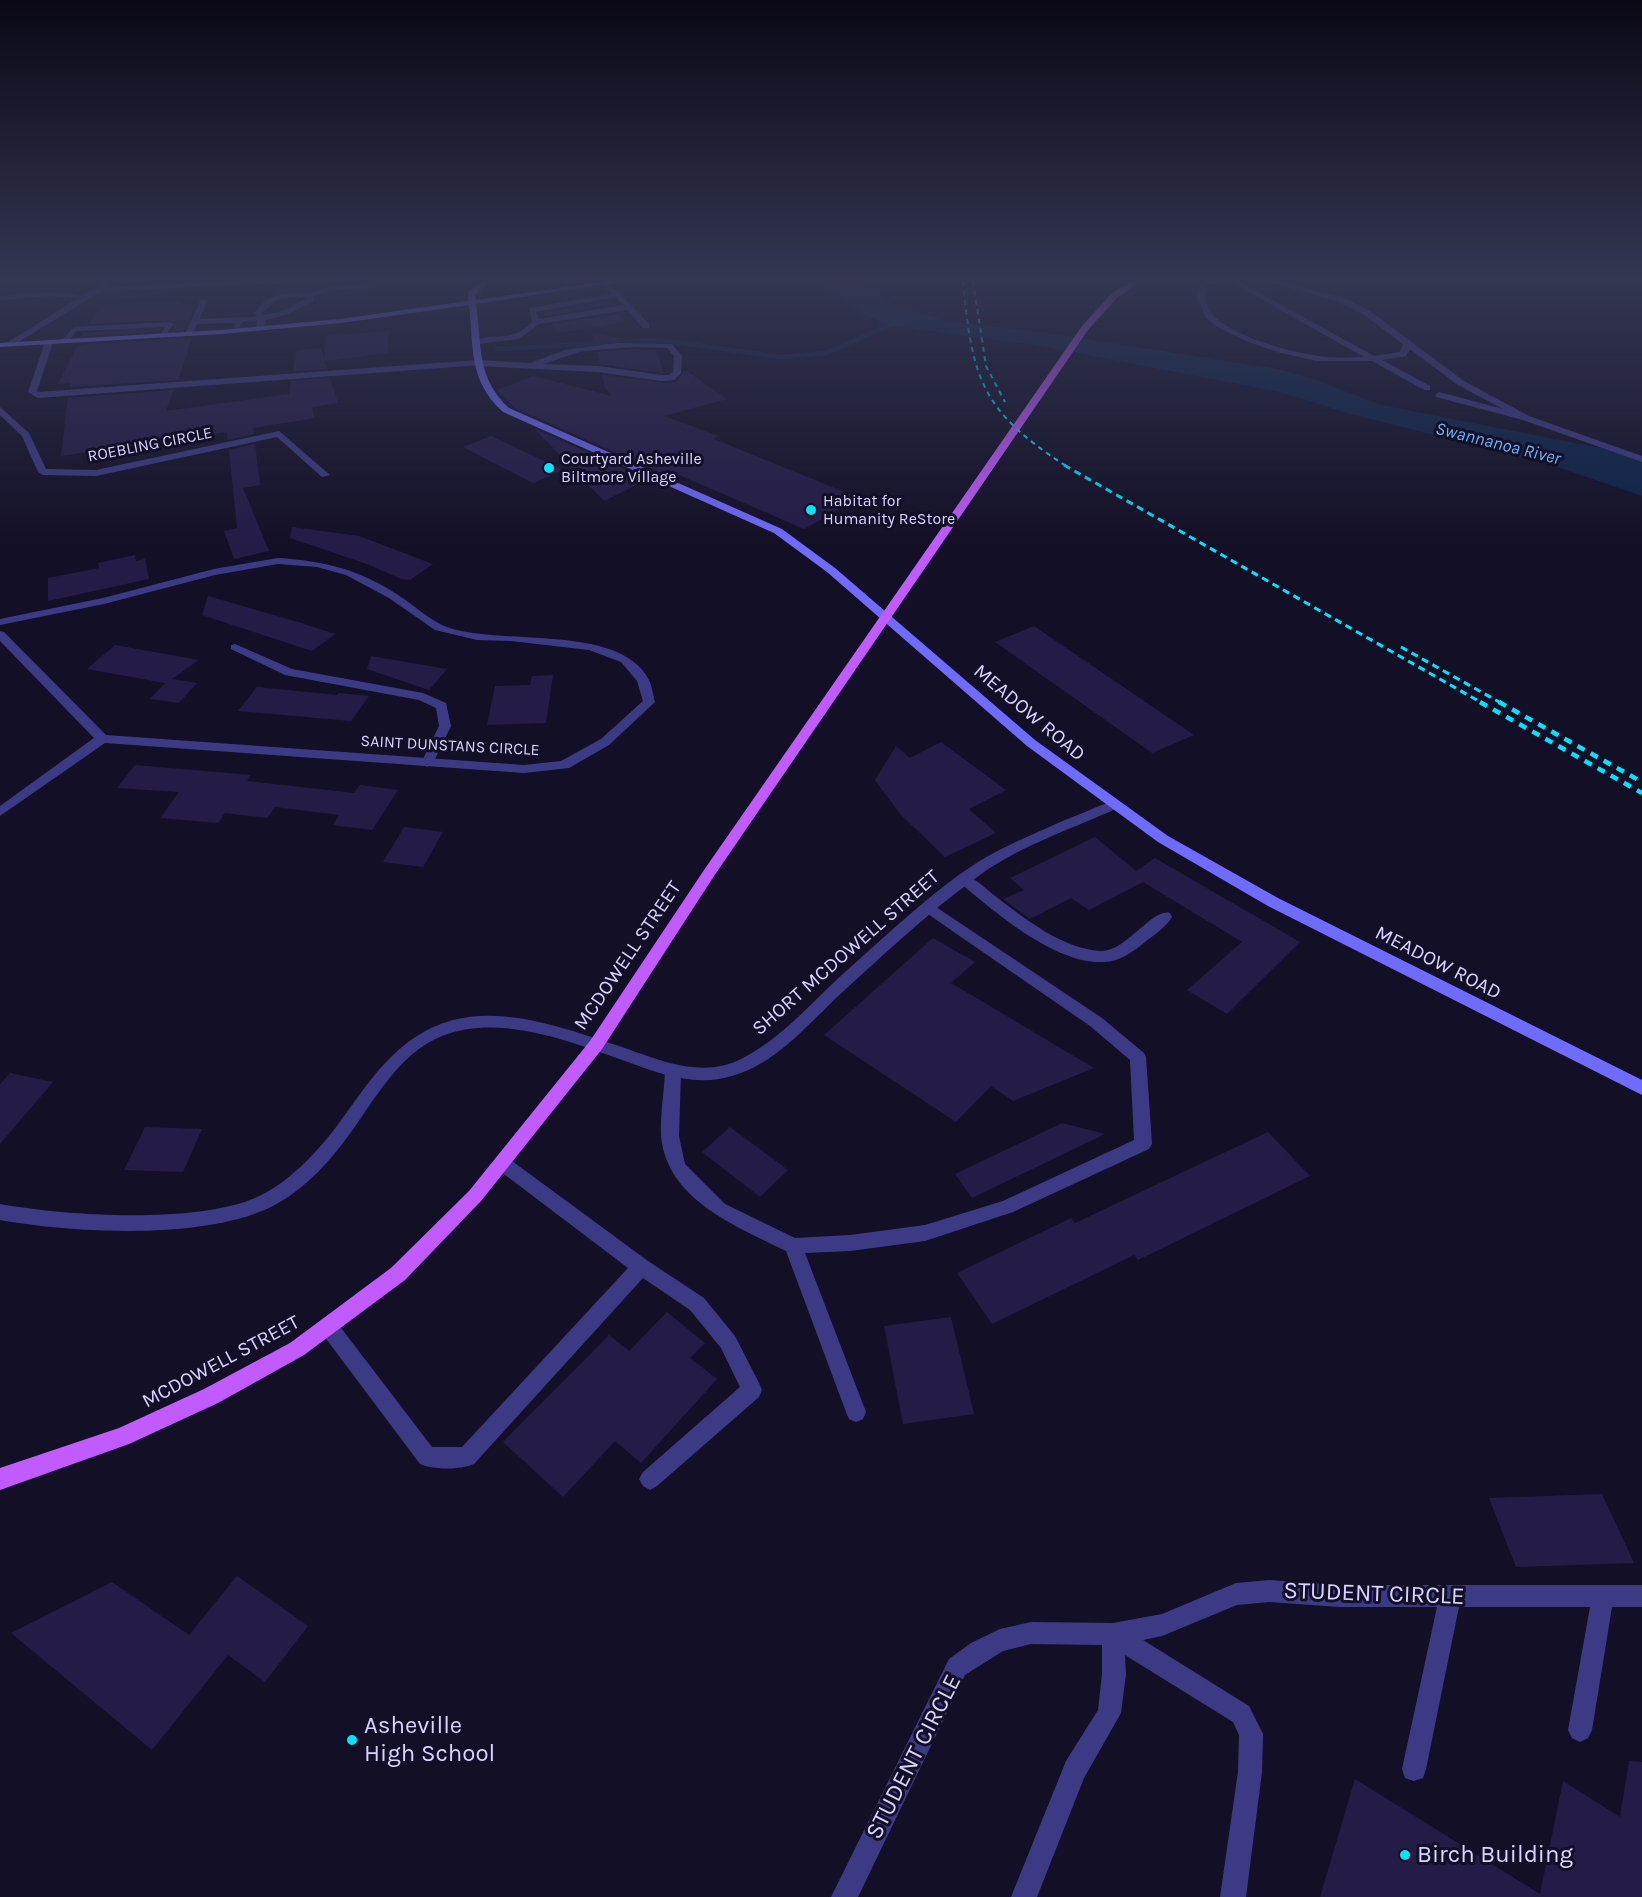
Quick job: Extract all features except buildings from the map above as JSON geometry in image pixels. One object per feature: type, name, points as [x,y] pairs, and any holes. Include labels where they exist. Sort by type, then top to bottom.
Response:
[{"type":"main road","name":"MEADOW ROAD","points":[[480,370],[486,391],[494,401],[507,410],[754,519],[802,547],[1031,743],[1113,805],[1180,850],[1273,902],[1642,1088]]},
{"type":"main road","name":"MCDOWELL STREET","points":[[0,1479],[122,1437],[191,1405],[297,1349],[398,1274],[476,1196],[596,1045],[800,741],[1056,370]]},
{"type":"street","points":[[40,370],[32,392],[38,395],[388,370]]},
{"type":"street","points":[[581,370],[671,378],[677,373],[677,370]]},
{"type":"street","points":[[1394,370],[1426,388]]},
{"type":"street","points":[[1443,370],[1461,383],[1526,418]]},
{"type":"street","points":[[1439,395],[1526,418],[1642,459]]},
{"type":"street","name":"ROEBLING CIRCLE","points":[[2,413],[26,435],[42,472],[96,473],[279,435],[325,475]]},
{"type":"street","name":"SAINT DUNSTANS CIRCLE","points":[[0,622],[104,601],[214,572],[278,561],[317,564],[350,573],[393,596],[439,628],[477,637],[511,638],[591,647],[625,660],[643,680],[649,702],[605,742],[564,765],[524,769],[102,740]]},
{"type":"street","points":[[0,634],[102,740],[0,812]]},
{"type":"street","points":[[234,647],[290,672],[366,685],[423,698],[442,706],[445,726],[427,763]]},
{"type":"street","name":"SHORT MCDOWELL STREET","points":[[0,1212],[24,1218],[140,1222],[230,1214],[260,1204],[300,1177],[333,1143],[382,1076],[415,1045],[435,1032],[471,1024],[504,1024],[540,1028],[673,1072],[709,1073],[736,1069],[788,1034],[930,908],[965,880],[1010,852],[1113,805]]},
{"type":"street","points":[[965,880],[1008,915],[1080,953],[1105,957],[1136,941],[1165,917]]},
{"type":"street","points":[[673,1072],[670,1136],[677,1167],[719,1209],[793,1246],[850,1243],[925,1233],[1007,1207],[1143,1144],[1138,1057],[1096,1022],[930,908]]},
{"type":"street","points":[[502,1163],[641,1267],[697,1304],[728,1342],[752,1390],[650,1479]]},
{"type":"street","points":[[793,1246],[856,1412]]},
{"type":"street","points":[[328,1326],[427,1457],[467,1457],[641,1267]]},
{"type":"street","name":"STUDENT CIRCLE","points":[[844,1897],[957,1667],[979,1651],[1000,1640],[1031,1633],[1113,1634],[1162,1625],[1236,1594],[1269,1591],[1340,1596],[1642,1596]]},
{"type":"street","points":[[1414,1769],[1450,1597]]},
{"type":"street","points":[[1580,1730],[1604,1597]]},
{"type":"street","points":[[1024,1897],[1075,1770],[1109,1713],[1114,1674],[1113,1634]]},
{"type":"street","points":[[1113,1634],[1241,1714],[1251,1734],[1250,1772],[1233,1897]]},
{"type":"water","name":"Swannanoa River","points":[[1163,370],[1280,370],[1313,379],[1381,405],[1626,453],[1642,462],[1642,496],[1552,465],[1351,414],[1280,392]]},
{"type":"railway","points":[[978,370],[998,409],[1015,428],[1066,466]]},
{"type":"railway","points":[[988,370],[1005,402]]},
{"type":"railway","points":[[1064,465],[1482,703]]},
{"type":"railway","points":[[1401,647],[1501,703]]},
{"type":"railway","points":[[1480,702],[1642,793]]},
{"type":"railway","points":[[1499,702],[1642,782]]},
{"type":"place","name":"Courtyard Asheville Biltmore Village","points":[[549,468]]},
{"type":"place","name":"Habitat for Humanity ReStore","points":[[811,510]]},
{"type":"place","name":"Asheville High School","points":[[352,1740]]},
{"type":"place","name":"Birch Building","points":[[1405,1855]]}]
